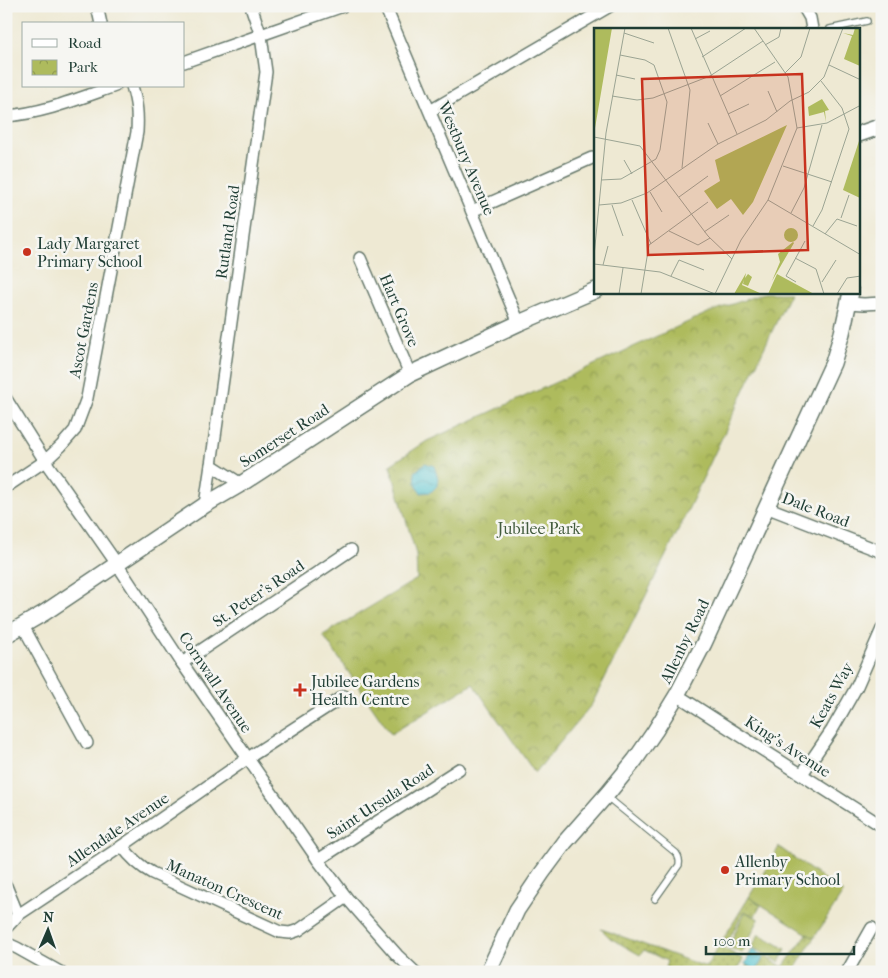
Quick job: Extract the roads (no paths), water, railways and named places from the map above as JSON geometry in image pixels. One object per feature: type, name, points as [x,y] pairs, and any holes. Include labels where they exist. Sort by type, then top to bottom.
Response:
[{"type":"street","points":[[97,6],[101,22]]},
{"type":"street","name":"Rutland Road","points":[[205,505],[266,72],[261,36],[251,6]]},
{"type":"street","points":[[185,62],[343,6]]},
{"type":"street","name":"Westbury Avenue","points":[[385,6],[519,323]]},
{"type":"street","points":[[430,111],[610,6]]},
{"type":"street","points":[[803,6],[810,18],[812,28]]},
{"type":"street","points":[[6,116],[56,106],[109,88]]},
{"type":"street","name":"Ascot Gardens","points":[[6,487],[45,461],[61,446],[75,430],[87,398],[137,132],[138,115],[132,88]]},
{"type":"street","points":[[860,134],[882,126]]},
{"type":"street","points":[[472,211],[592,158]]},
{"type":"street","name":"Hart Grove","points":[[360,258],[410,374]]},
{"type":"street","name":"Somerset Road","points":[[6,635],[59,603],[205,505],[241,484],[410,374],[519,323],[594,291]]},
{"type":"street","points":[[850,298],[864,304],[882,303]]},
{"type":"street","name":"Allenby Road","points":[[488,972],[517,910],[542,873],[565,842],[630,768],[656,731],[677,695],[704,643],[833,363],[850,298]]},
{"type":"street","name":"Cornwall Avenue","points":[[6,399],[45,461],[318,860],[346,897],[397,955],[415,972]]},
{"type":"street","points":[[211,464],[241,484]]},
{"type":"street","name":"Dale Road","points":[[766,507],[882,552]]},
{"type":"street","name":"St. Peter's Road","points":[[182,663],[352,550]]},
{"type":"street","points":[[23,626],[87,743]]},
{"type":"street","name":"Keats Way","points":[[802,774],[832,730],[857,686],[882,629]]},
{"type":"street","name":"King's Avenue","points":[[677,695],[882,826]]},
{"type":"street","name":"Allendale Avenue","points":[[6,928],[18,914],[122,846],[248,758],[344,696]]},
{"type":"street","name":"Saint Ursula Road","points":[[318,860],[458,769]]},
{"type":"street","name":"Manaton Crescent","points":[[122,846],[140,866],[152,874],[280,932],[290,933],[299,930],[346,897]]},
{"type":"street","points":[[6,886],[18,914]]},
{"type":"street","points":[[847,972],[872,928]]},
{"type":"street","points":[[6,943],[60,972]]},
{"type":"lane","points":[[835,28],[867,21]]},
{"type":"lane","points":[[606,796],[678,856],[679,865],[655,899]]},
{"type":"water","points":[[425,463],[434,466],[438,478],[437,486],[431,492],[421,493],[416,484],[415,472]]},
{"type":"water","points":[[752,950],[764,956],[757,970],[745,964]]},
{"type":"place","name":"Lady Margaret Primary School","points":[[27,252]]},
{"type":"place","name":"Jubilee Gardens Health Centre","points":[[300,690]]},
{"type":"place","name":"Allenby Primary School","points":[[725,870]]},
{"type":"park label","name":"Jubilee Park","points":[[539,528]]}]
